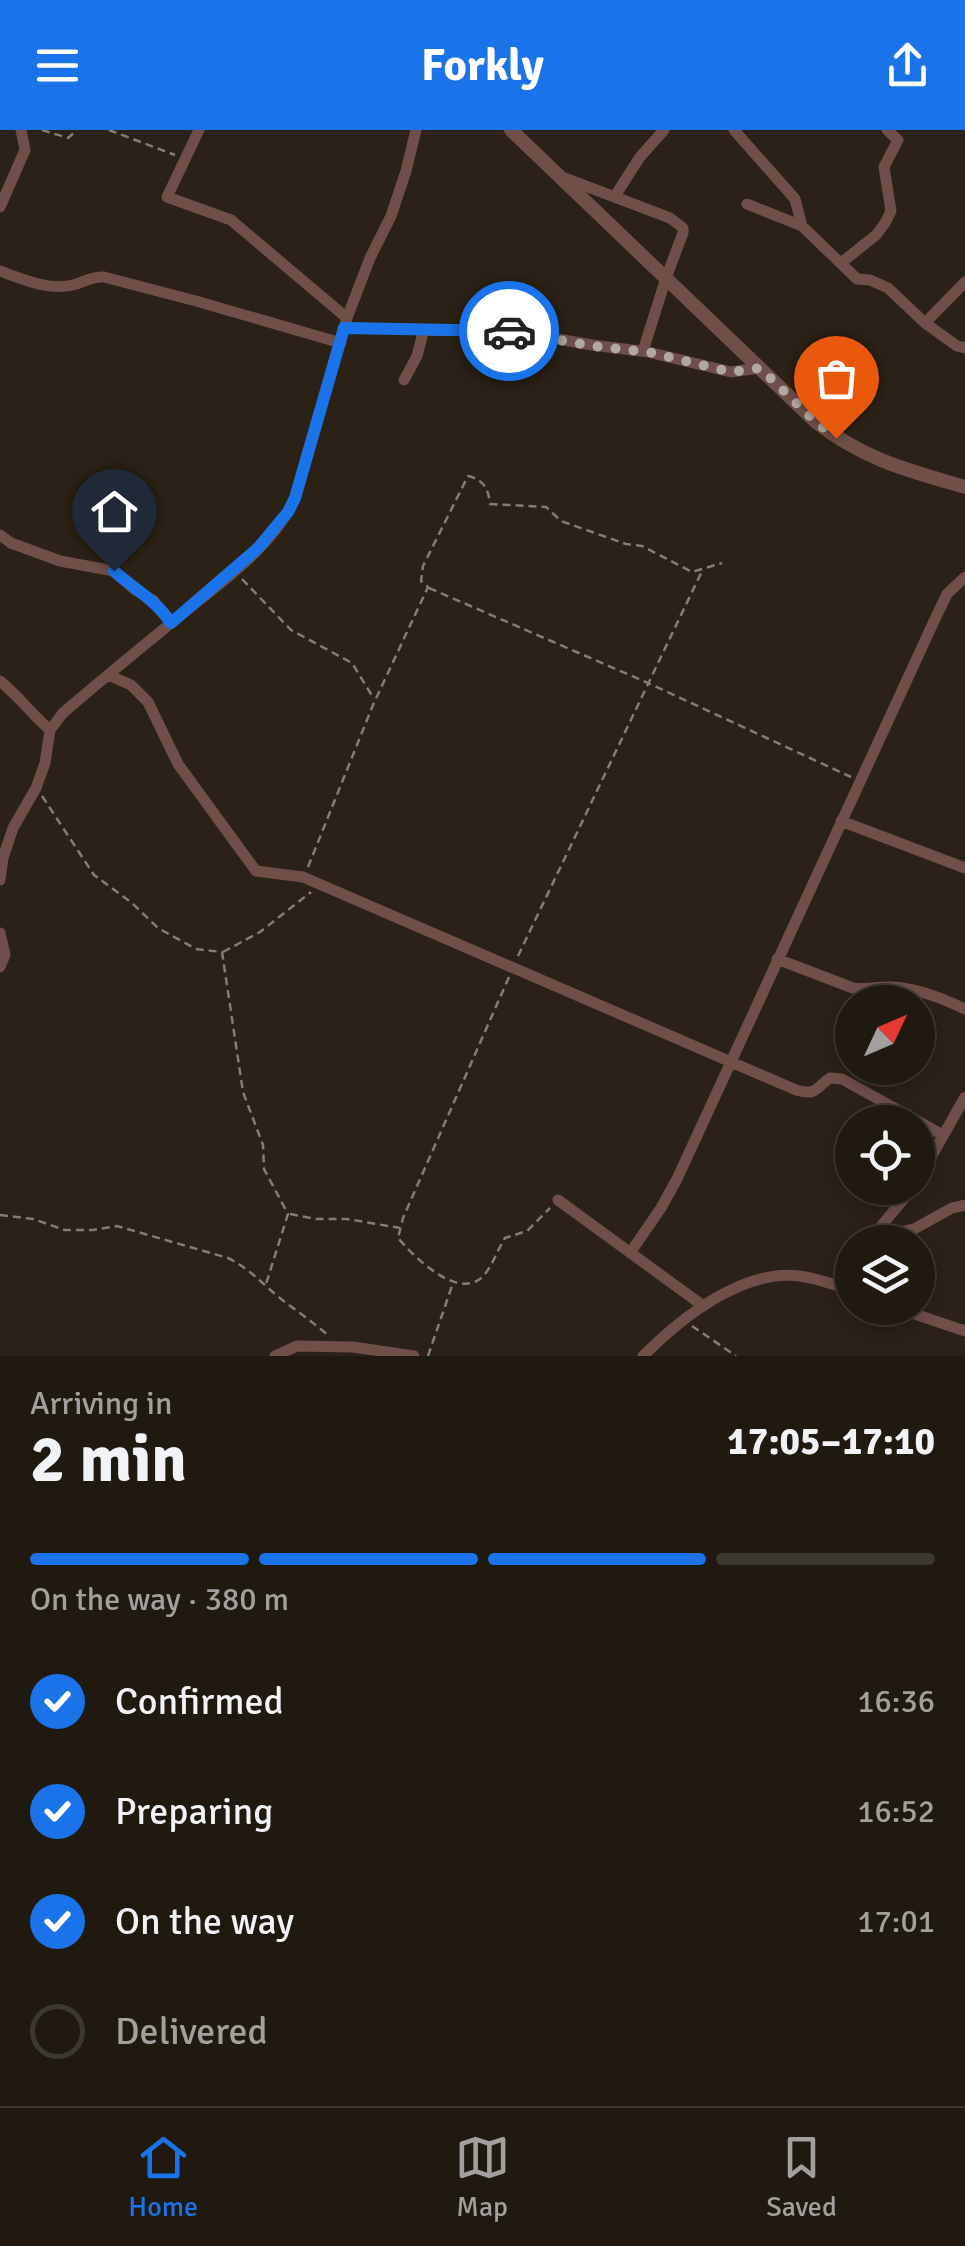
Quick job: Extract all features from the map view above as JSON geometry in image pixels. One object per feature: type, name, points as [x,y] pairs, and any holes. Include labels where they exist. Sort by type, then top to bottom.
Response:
[{"type":"street","points":[[1,198],[26,150],[22,130]]},
{"type":"street","points":[[199,130],[167,197],[231,220],[345,323],[424,330],[512,331],[643,352],[731,372],[760,368]]},
{"type":"street","points":[[0,880],[13,828],[36,788],[50,730],[63,712],[234,571],[288,512],[345,323],[390,216],[416,130]]},
{"type":"street","points":[[511,130],[816,422],[853,448],[896,467],[965,487]]},
{"type":"street","points":[[615,196],[640,157],[664,130]]},
{"type":"street","points":[[734,130],[795,199],[802,226]]},
{"type":"street","points":[[747,143],[758,130]]},
{"type":"street","points":[[840,263],[876,235],[890,211],[884,167],[898,140],[887,130]]},
{"type":"street","points":[[562,178],[670,218],[683,228],[643,352]]},
{"type":"street","points":[[747,204],[802,226],[857,279],[888,288],[925,324],[965,348]]},
{"type":"street","points":[[0,271],[54,287],[104,277],[341,344]]},
{"type":"street","points":[[925,324],[965,282]]},
{"type":"street","points":[[404,380],[417,356],[424,330]]},
{"type":"street","points":[[0,536],[60,561],[114,571],[153,600],[171,623]]},
{"type":"street","points":[[630,1253],[662,1208],[946,594],[965,576]]},
{"type":"street","points":[[108,675],[131,685],[148,702],[178,764],[256,871],[304,877],[806,1093],[820,1089],[830,1078],[842,1079],[943,1136]]},
{"type":"street","points":[[0,681],[50,730]]},
{"type":"street","points":[[841,821],[965,868]]},
{"type":"street","points":[[0,933],[4,954],[0,968]]},
{"type":"street","points":[[777,959],[853,988],[908,989],[965,1008]]},
{"type":"street","points":[[935,1150],[965,1097]]},
{"type":"street","points":[[558,1200],[702,1305]]},
{"type":"street","points":[[882,1225],[899,1205]]},
{"type":"street","points":[[923,1225],[965,1205]]},
{"type":"street","points":[[643,1356],[702,1305],[736,1288],[782,1275],[835,1285]]},
{"type":"street","points":[[935,1321],[965,1331]]},
{"type":"street","points":[[275,1356],[297,1346],[414,1356]]},
{"type":"path","points":[[42,130],[68,138],[77,130]]},
{"type":"path","points":[[109,130],[185,159]]},
{"type":"path","points":[[722,563],[692,572],[642,546],[561,521],[546,506],[490,504],[485,484],[468,476],[423,566],[422,581],[860,781]]},
{"type":"path","points":[[234,571],[291,630],[352,663],[375,700]]},
{"type":"path","points":[[304,877],[375,700],[428,587]]},
{"type":"path","points":[[36,788],[94,875],[158,928],[196,949],[222,952],[260,932],[320,884]]},
{"type":"path","points":[[222,952],[243,1092],[263,1145],[264,1169],[288,1214],[266,1284]]},
{"type":"path","points":[[288,1214],[316,1219],[348,1218],[400,1228]]},
{"type":"path","points":[[0,1215],[64,1230],[117,1226],[228,1258],[245,1266],[342,1352]]},
{"type":"path","points":[[428,1356],[453,1282]]},
{"type":"path","points":[[682,1320],[736,1356]]},
{"type":"way so far","points":[[509,331],[648,352],[731,372],[760,368],[836,438]]},
{"type":"route","points":[[114,571],[153,600],[171,623],[229,576],[279,526],[295,498],[344,328],[509,331]]}]
